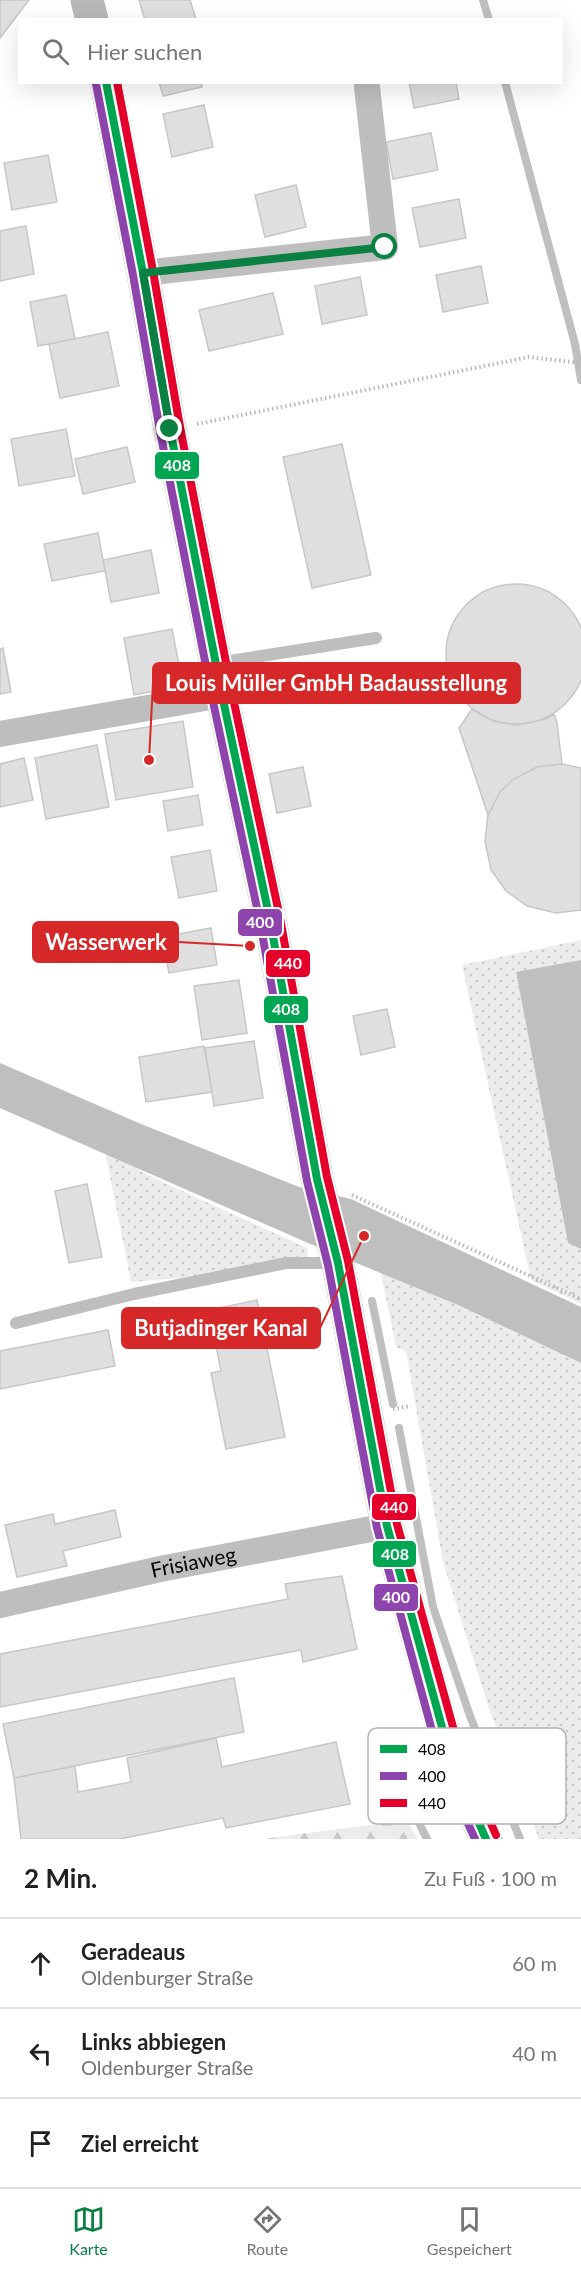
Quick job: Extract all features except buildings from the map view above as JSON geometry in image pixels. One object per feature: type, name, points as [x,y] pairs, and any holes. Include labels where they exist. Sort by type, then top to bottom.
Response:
[{"type":"street","points":[[87,0],[92,18]]},
{"type":"street","points":[[106,84],[170,429],[222,694],[270,920],[317,1179],[338,1263],[387,1526],[442,1728]]},
{"type":"street","points":[[143,273],[385,247],[367,87]]},
{"type":"street","points":[[0,734],[222,694]]},
{"type":"street","name":"Frisiaweg","points":[[0,1605],[165,1568],[387,1526]]},
{"type":"street","points":[[479,1824],[486,1839]]},
{"type":"lane","points":[[216,663],[376,638]]},
{"type":"lane","points":[[16,1323],[134,1294],[286,1263],[338,1263]]},
{"type":"path","points":[[170,429],[530,357],[581,363]]},
{"type":"path","points":[[317,1179],[581,1299]]},
{"type":"green space","points":[[581,940],[581,960],[516,972],[568,1243],[581,1249],[581,1304],[531,1280],[462,965]]},
{"type":"green space","points":[[105,1151],[152,1177],[307,1248],[309,1267],[131,1282]]},
{"type":"green space","points":[[381,1273],[458,1305],[581,1363],[581,1839],[539,1839],[533,1824],[566,1824],[566,1728],[496,1728],[489,1709],[443,1562],[406,1351],[396,1347]]},
{"type":"green space","points":[[377,1824],[409,1824],[418,1839],[263,1839]]},
{"type":"shaded area","points":[[581,960],[581,1249],[568,1243],[516,972]]},
{"type":"shaded area","points":[[0,1063],[141,1124],[299,1187],[351,1199],[581,1307],[581,1363],[458,1305],[308,1243],[0,1108]]},
{"type":"waterway","points":[[483,0],[488,18]]},
{"type":"waterway","points":[[506,84],[575,344],[581,380]]},
{"type":"waterway","points":[[372,1301],[393,1404]]},
{"type":"waterway","points":[[399,1428],[433,1607],[475,1728]]},
{"type":"waterway","points":[[420,1824],[427,1839]]},
{"type":"waterway","points":[[514,1824],[520,1839]]},
{"type":"transit line","name":"400","points":[[96,84],[160,431],[212,697],[260,922],[307,1181],[328,1265],[377,1528],[431,1728]]},
{"type":"transit line","name":"408","points":[[106,84],[170,429],[222,695],[270,920],[317,1179],[338,1263],[387,1526],[442,1728]]},
{"type":"transit line","name":"440","points":[[117,84],[180,427],[232,693],[280,918],[327,1177],[348,1261],[397,1524],[453,1728]]},
{"type":"transit line","name":"400","points":[[468,1824],[475,1839]]},
{"type":"transit line","name":"408","points":[[479,1824],[486,1839]]},
{"type":"transit line","name":"440","points":[[491,1824],[496,1835]]},
{"type":"place","name":"Louis Müller GmbH Badausstellung","points":[[149,760]]},
{"type":"place","name":"Wasserwerk","points":[[250,946]]},
{"type":"place","name":"Butjadinger Kanal","points":[[364,1236]]},
{"type":"route","points":[[170,429],[143,273],[385,247]]}]
